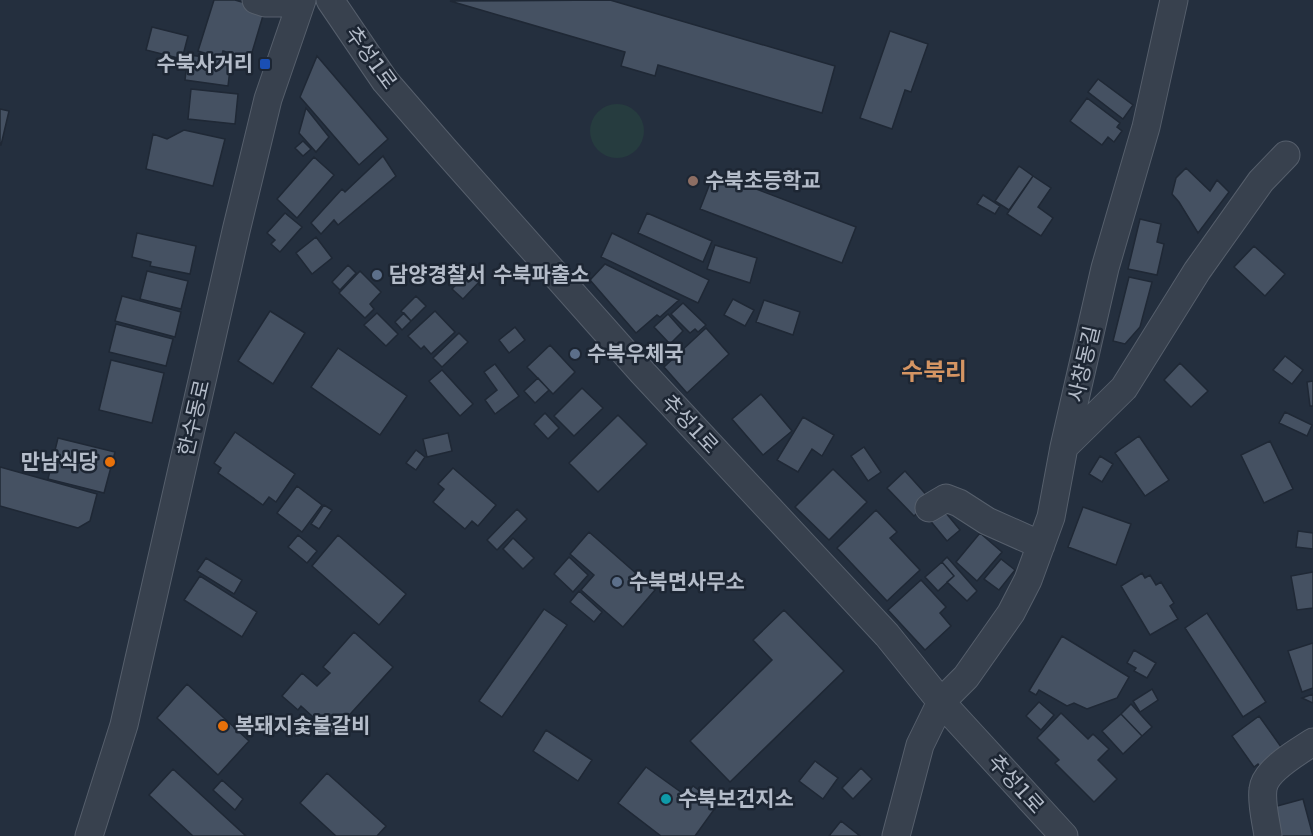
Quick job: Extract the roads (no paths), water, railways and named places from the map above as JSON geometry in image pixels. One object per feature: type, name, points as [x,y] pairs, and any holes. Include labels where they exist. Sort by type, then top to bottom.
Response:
[{"type":"street","points":[[256,0],[265,3],[302,2]]},
{"type":"street","name":"추성1로","points":[[330,0],[385,81],[444,149],[642,372],[887,635],[941,702],[1064,836]]},
{"type":"street","name":"사창동길","points":[[896,836],[920,745],[941,702],[966,677],[1011,613],[1028,580],[1052,517],[1064,447],[1105,268],[1146,127],[1174,0]]},
{"type":"street","name":"한수동로","points":[[89,836],[124,725],[268,99],[302,2]]},
{"type":"street","points":[[1064,447],[1124,388],[1197,271],[1261,182],[1286,155]]},
{"type":"street","points":[[929,508],[946,498],[959,503],[987,521],[1041,545]]},
{"type":"street","points":[[1268,836],[1263,788],[1268,777],[1279,766],[1313,742]]},
{"type":"place","name":"수북사거리","points":[[265,64]]},
{"type":"place","name":"수북초등학교","points":[[693,181]]},
{"type":"place","name":"담양경찰서 수북파출소","points":[[377,275]]},
{"type":"place","name":"수북우체국","points":[[575,354]]},
{"type":"place","name":"만남식당","points":[[110,462]]},
{"type":"place","name":"수북면사무소","points":[[617,582]]},
{"type":"place","name":"복돼지숯불갈비","points":[[223,726]]},
{"type":"place","name":"수북보건지소","points":[[666,799]]},
{"type":"district","name":"수북리","points":[[934,372]]}]
